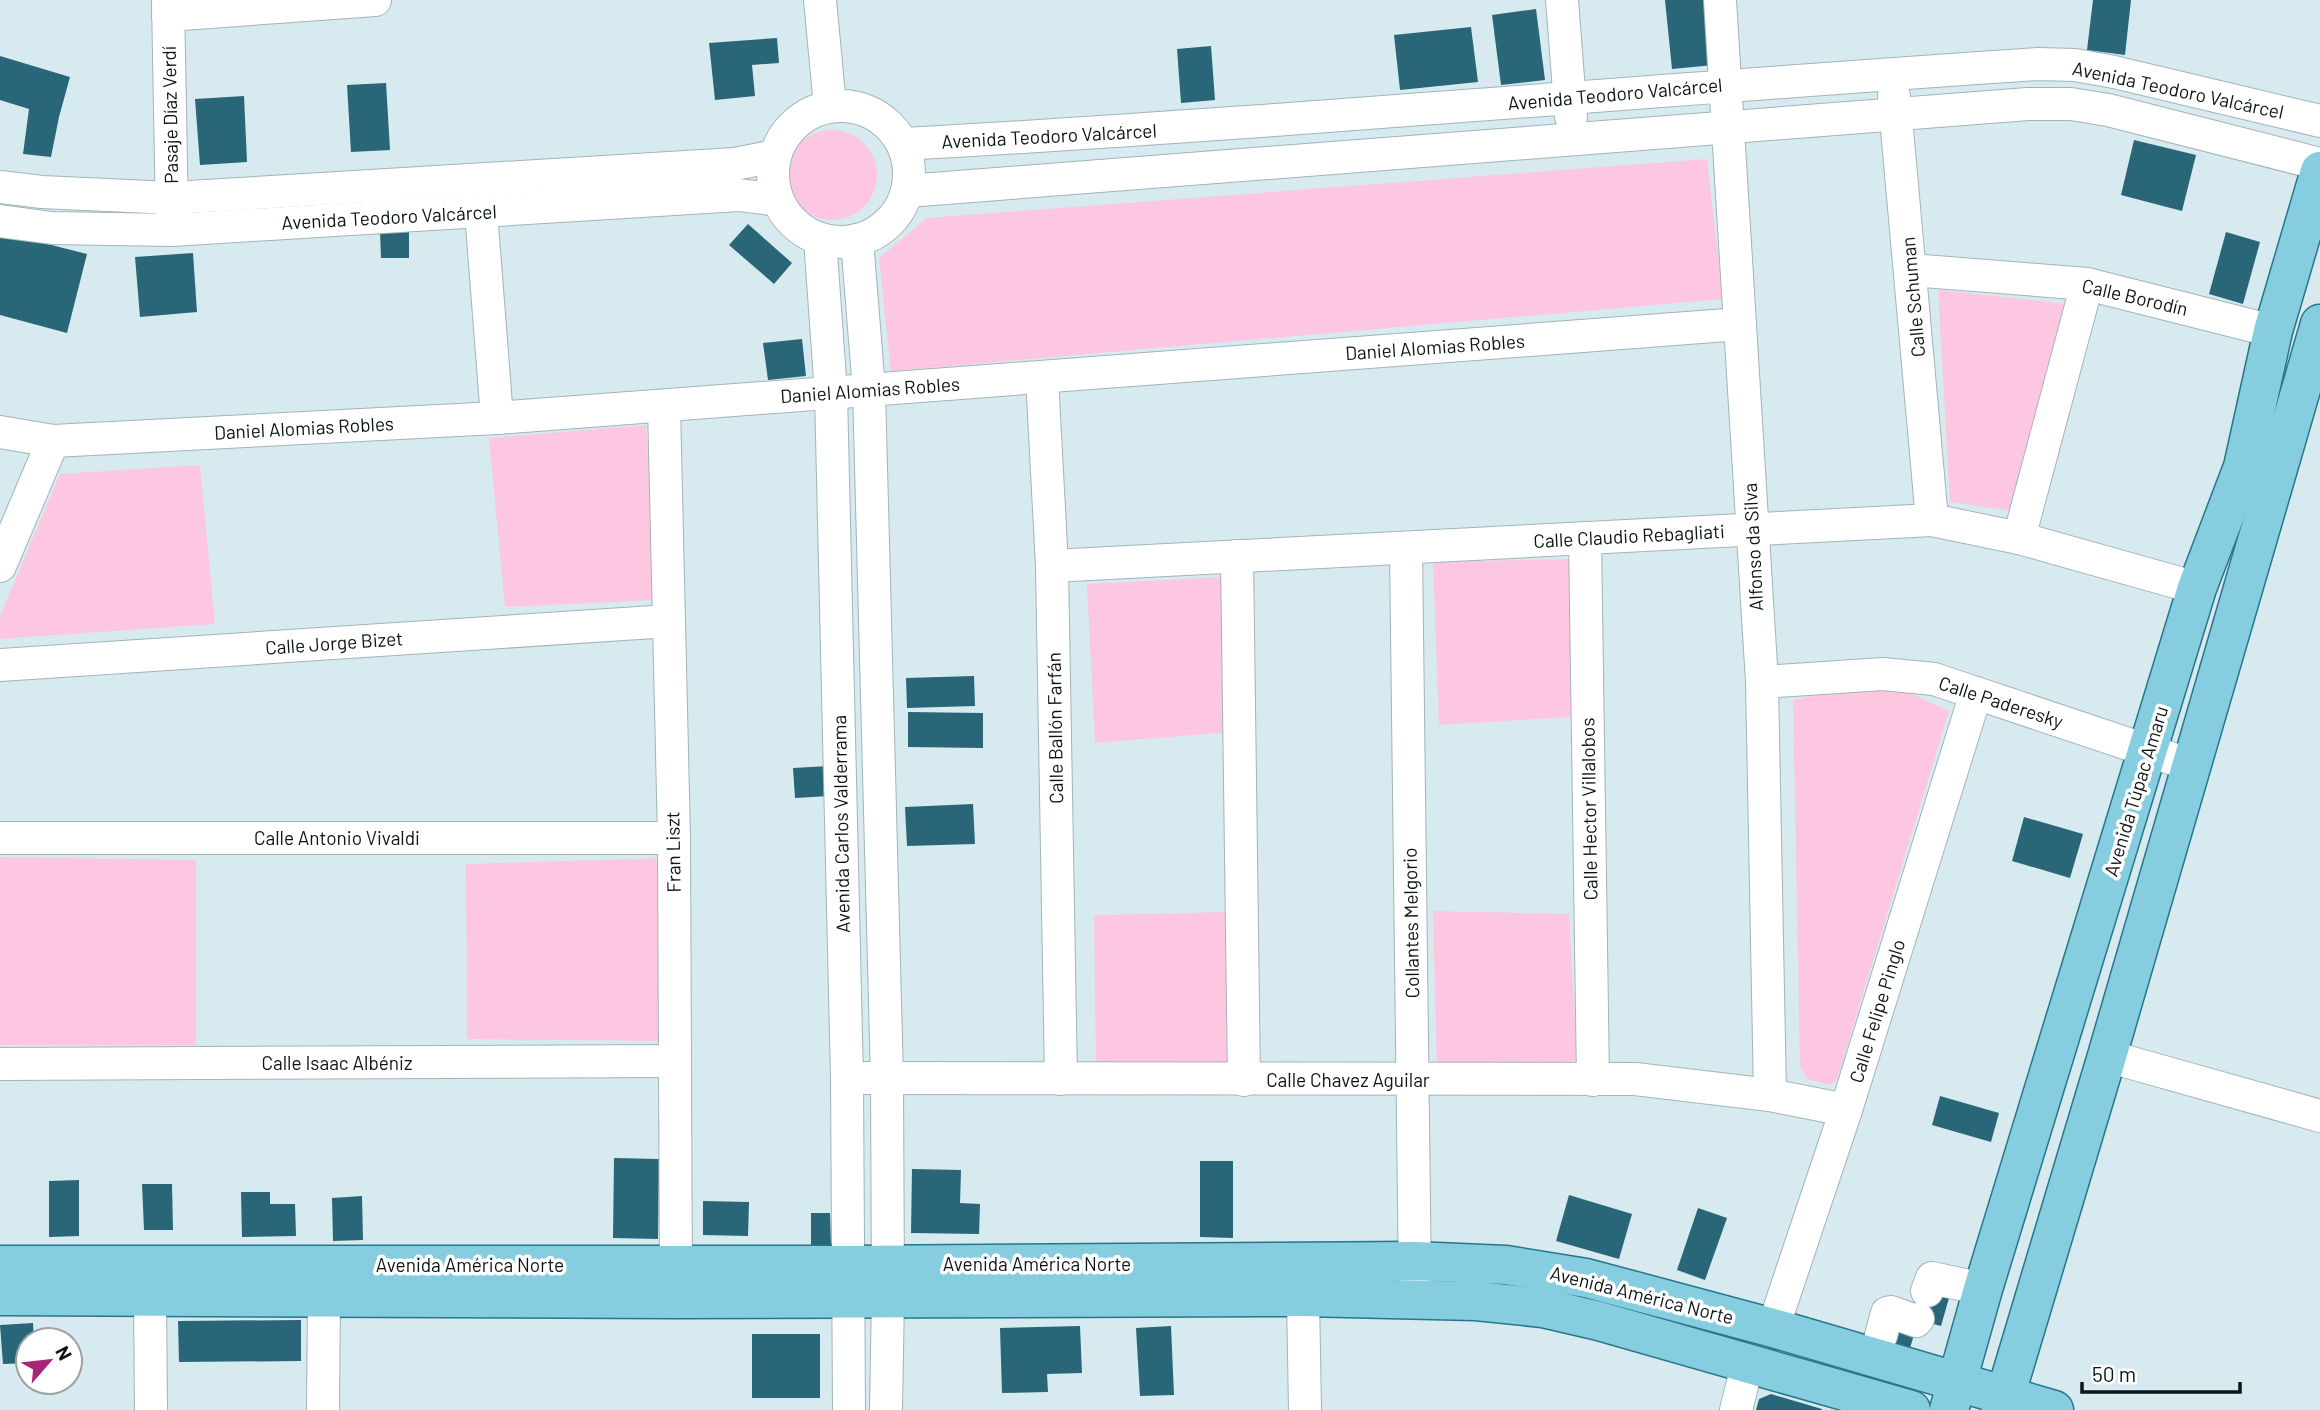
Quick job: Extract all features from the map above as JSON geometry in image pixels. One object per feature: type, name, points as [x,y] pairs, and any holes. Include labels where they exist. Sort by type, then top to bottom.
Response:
[{"type":"main road","name":"Avenida Túpac Amaru","points":[[1953,1396],[2197,588],[2243,467],[2273,331],[2320,172]]},
{"type":"main road","points":[[2003,1403],[2320,324]]},
{"type":"main road","name":"Avenida América Norte","points":[[0,1265],[676,1281],[1415,1279],[1476,1301],[1543,1308],[1599,1321],[1911,1410]]},
{"type":"main road","name":"Avenida América Norte","points":[[888,1281],[1303,1297],[1506,1265],[1586,1278],[1773,1328],[1875,1358],[1953,1396],[2054,1410]]},
{"type":"main road","name":"Avenida América Norte","points":[[0,1296],[324,1296],[676,1281]]},
{"type":"main road","points":[[1979,1306],[2021,1340]]},
{"type":"main road","points":[[1867,1396],[1875,1358]]},
{"type":"street","points":[[168,8],[375,0]]},
{"type":"street","points":[[820,0],[830,106]]},
{"type":"street","points":[[1562,0],[1573,140]]},
{"type":"street","name":"Alfonso da Silva","points":[[1720,0],[1762,682],[1770,1095]]},
{"type":"street","name":"Pasaje Díaz Verdí","points":[[168,8],[173,230]]},
{"type":"street","name":"Avenida Teodoro Valcárcel","points":[[904,144],[1150,130],[1725,85],[2036,64],[2075,65],[2320,121]]},
{"type":"street","name":"Calle Schuman","points":[[1893,73],[1932,520]]},
{"type":"street","name":"Avenida Teodoro Valcárcel","points":[[907,191],[2028,104],[2071,104],[2108,110],[2320,164]]},
{"type":"street","points":[[830,106],[853,107],[874,114],[891,128],[904,144],[909,166],[907,191],[900,209],[874,234],[857,240],[838,242],[820,239],[803,230],[779,200],[774,178],[775,156],[783,138],[796,123],[812,112],[830,106]]},
{"type":"street","points":[[1150,130],[1155,172]]},
{"type":"street","name":"Avenida Teodoro Valcárcel","points":[[0,187],[42,192],[172,198],[735,164],[775,156]]},
{"type":"street","name":"Avenida Teodoro Valcárcel","points":[[0,221],[52,228],[173,230],[739,195],[779,200]]},
{"type":"street","points":[[481,212],[497,418]]},
{"type":"street","name":"Avenida Carlos Valderrama","points":[[820,239],[831,393],[847,1079],[849,1410]]},
{"type":"street","name":"Avenida Carlos Valderrama","points":[[857,240],[869,390],[887,1078],[886,1410]]},
{"type":"street","name":"Calle Borodín","points":[[1911,270],[2087,284],[2273,331]]},
{"type":"street","points":[[2020,538],[2087,284]]},
{"type":"street","name":"Daniel Alomias Robles","points":[[0,432],[53,441],[497,418],[1740,324]]},
{"type":"street","name":"Calle Ballón Farfán","points":[[1042,377],[1052,566],[1061,1079]]},
{"type":"street","name":"Fran Liszt","points":[[664,405],[674,838],[676,1281]]},
{"type":"street","points":[[0,566],[53,441]]},
{"type":"street","name":"Calle Claudio Rebagliati","points":[[1052,566],[1932,520],[2020,538],[2197,588]]},
{"type":"street","name":"Calle Hector Villalobos","points":[[1585,538],[1593,1080]]},
{"type":"street","name":"Collantes Melgorio","points":[[1406,548],[1415,1279]]},
{"type":"street","points":[[1237,556],[1244,1080]]},
{"type":"street","name":"Calle Jorge Bizet","points":[[0,665],[669,621]]},
{"type":"street","name":"Calle Paderesky","points":[[1762,682],[1884,674],[1934,679],[2191,765]]},
{"type":"street","name":"Calle Felipe Pinglo","points":[[1773,1328],[1846,1110],[1976,693]]},
{"type":"street","name":"Calle Antonio Vivaldi","points":[[0,838],[674,838]]},
{"type":"street","points":[[2107,1056],[2320,1116]]},
{"type":"street","name":"Calle Isaac Albéniz","points":[[0,1064],[674,1061]]},
{"type":"street","name":"Calle Chavez Aguilar","points":[[847,1079],[1635,1079],[1770,1095],[1846,1110]]},
{"type":"street","points":[[1875,1358],[1887,1313],[1916,1321],[1932,1278],[1979,1306]]},
{"type":"street","points":[[150,1296],[151,1410]]},
{"type":"street","points":[[323,1410],[324,1296]]},
{"type":"street","points":[[1303,1297],[1305,1410]]},
{"type":"street","points":[[1736,1410],[1748,1362]]},
{"type":"shaded area","points":[[832,130],[849,134],[864,143],[873,158],[877,175],[873,192],[864,207],[849,216],[832,220],[815,216],[800,207],[791,192],[787,175],[791,158],[800,143],[815,134]]},
{"type":"shaded area","points":[[1707,159],[1723,299],[891,371],[879,258],[927,218]]},
{"type":"shaded area","points":[[1938,290],[2069,304],[2013,511],[1950,502]]},
{"type":"shaded area","points":[[646,425],[656,600],[505,607],[489,438]]},
{"type":"shaded area","points":[[200,465],[215,624],[0,639],[0,616],[60,474]]},
{"type":"shaded area","points":[[1572,559],[1571,717],[1439,725],[1433,562]]},
{"type":"shaded area","points":[[1222,577],[1230,732],[1095,743],[1087,584]]},
{"type":"shaded area","points":[[1879,687],[1910,693],[1949,711],[1837,1079],[1831,1085],[1807,1079],[1800,1066],[1793,700]]},
{"type":"shaded area","points":[[0,857],[196,860],[196,1045],[0,1045]]},
{"type":"shaded area","points":[[667,858],[670,1041],[467,1039],[466,864]]},
{"type":"shaded area","points":[[1433,911],[1569,914],[1577,1061],[1437,1070]]},
{"type":"shaded area","points":[[1229,912],[1231,1068],[1096,1066],[1094,915]]},
{"type":"building","points":[[1665,0],[1707,0],[1714,65],[1672,69]]},
{"type":"building","points":[[2093,0],[2131,0],[2125,55],[2087,50]]},
{"type":"building","points":[[1536,9],[1545,80],[1501,85],[1492,15]]},
{"type":"building","points":[[1471,27],[1478,82],[1400,90],[1394,35]]},
{"type":"building","points":[[777,38],[779,63],[752,65],[755,96],[715,100],[709,43]]},
{"type":"building","points":[[1211,46],[1215,100],[1181,103],[1177,49]]},
{"type":"building","points":[[0,56],[70,77],[51,157],[23,154],[29,109],[0,100]]},
{"type":"building","points":[[386,83],[390,150],[351,152],[347,85]]},
{"type":"building","points":[[244,96],[247,162],[200,165],[195,99]]},
{"type":"building","points":[[2134,140],[2196,155],[2182,211],[2121,195]]},
{"type":"building","points":[[748,224],[792,263],[774,284],[729,245]]},
{"type":"building","points":[[0,232],[87,254],[67,333],[0,315]]},
{"type":"building","points":[[380,232],[409,232],[409,258],[381,258]]},
{"type":"building","points":[[2226,232],[2260,242],[2243,304],[2209,294]]},
{"type":"building","points":[[193,253],[197,312],[140,317],[135,257]]},
{"type":"building","points":[[802,339],[806,376],[768,380],[763,343]]},
{"type":"building","points":[[974,676],[975,706],[907,708],[906,678]]},
{"type":"building","points":[[908,712],[983,713],[983,748],[908,747]]},
{"type":"building","points":[[829,766],[830,796],[795,798],[793,768]]},
{"type":"building","points":[[973,804],[975,844],[907,846],[905,807]]},
{"type":"building","points":[[2024,817],[2083,834],[2070,878],[2012,861]]},
{"type":"building","points":[[1940,1096],[1999,1113],[1991,1142],[1932,1125]]},
{"type":"building","points":[[614,1158],[659,1159],[658,1239],[613,1238]]},
{"type":"building","points":[[1200,1161],[1233,1161],[1233,1238],[1200,1237]]},
{"type":"building","points":[[912,1169],[961,1170],[960,1203],[980,1204],[979,1234],[911,1233]]},
{"type":"building","points":[[79,1180],[79,1236],[49,1237],[49,1181]]},
{"type":"building","points":[[142,1184],[172,1184],[173,1230],[144,1230]]},
{"type":"building","points":[[241,1192],[270,1192],[270,1204],[295,1204],[296,1236],[242,1237]]},
{"type":"building","points":[[1569,1195],[1632,1214],[1619,1259],[1556,1241]]},
{"type":"building","points":[[362,1196],[363,1240],[333,1241],[332,1198]]},
{"type":"building","points":[[703,1201],[749,1202],[748,1236],[703,1235]]},
{"type":"building","points":[[1698,1208],[1727,1218],[1705,1280],[1677,1270]]},
{"type":"building","points":[[811,1213],[830,1213],[831,1245],[811,1245]]},
{"type":"building","points":[[1923,1290],[1949,1298],[1941,1326],[1926,1322]]},
{"type":"building","points":[[1899,1319],[1917,1325],[1910,1348],[1892,1342]]},
{"type":"building","points":[[301,1320],[301,1361],[179,1362],[178,1321]]},
{"type":"building","points":[[33,1323],[33,1326],[14,1326],[14,1364],[3,1364],[0,1325]]},
{"type":"building","points":[[1080,1326],[1082,1373],[1047,1374],[1048,1392],[1002,1393],[1000,1328]]},
{"type":"building","points":[[1171,1326],[1174,1395],[1140,1396],[1136,1328]]},
{"type":"building","points":[[752,1334],[820,1334],[820,1398],[752,1398]]},
{"type":"building","points":[[1771,1394],[1822,1410],[1756,1410],[1759,1399]]}]
